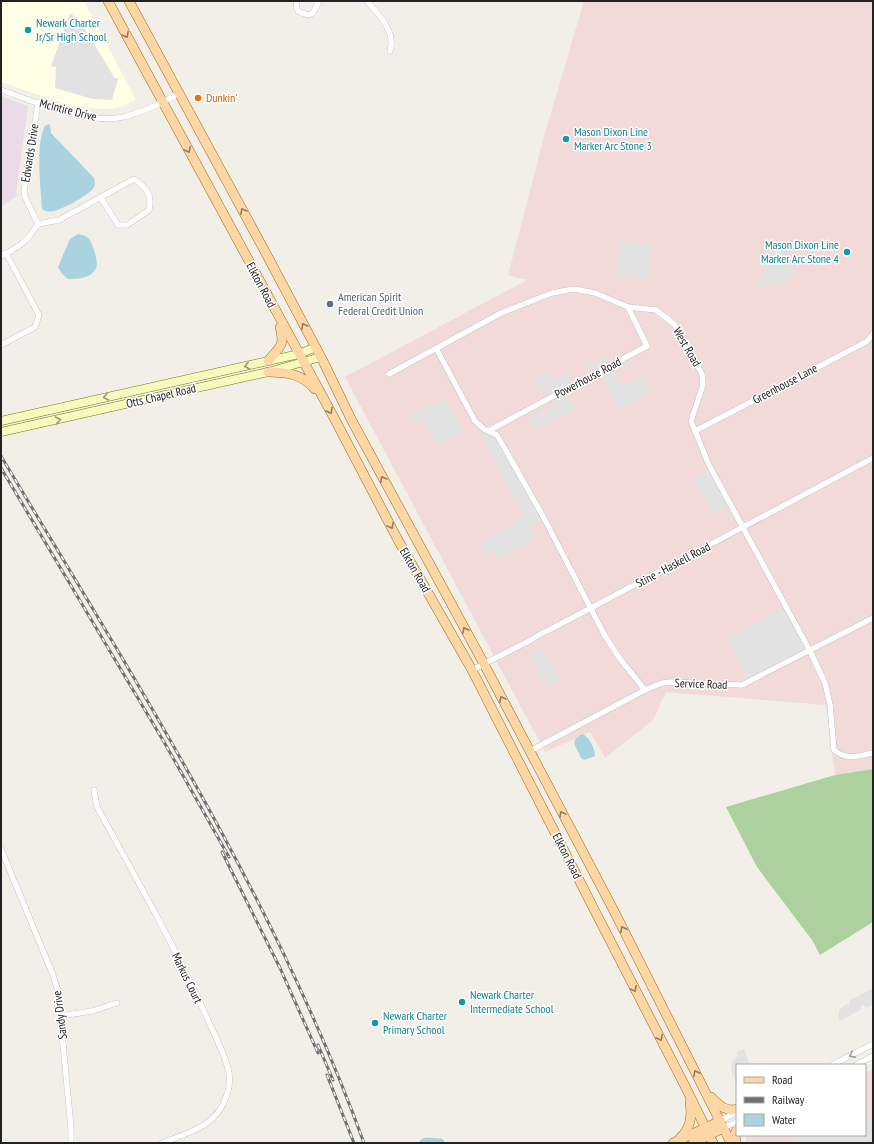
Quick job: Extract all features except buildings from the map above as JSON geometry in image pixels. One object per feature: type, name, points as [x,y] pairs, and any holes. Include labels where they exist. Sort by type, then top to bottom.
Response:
[{"type":"main road","name":"Elkton Road","points":[[108,1],[398,540],[472,670],[709,1135]]},
{"type":"main road","name":"Elkton Road","points":[[129,1],[316,347],[351,419],[484,664],[614,911],[731,1143]]},
{"type":"main road","points":[[268,361],[278,351],[282,342],[283,336],[278,316]]},
{"type":"main road","name":"Otts Chapel Road","points":[[1,432],[268,372],[301,358],[316,347]]},
{"type":"main road","name":"Otts Chapel Road","points":[[1,421],[268,361],[321,357]]},
{"type":"main road","points":[[268,372],[298,375],[308,382],[321,395]]},
{"type":"main road","points":[[704,1090],[720,1107],[727,1110],[736,1109]]},
{"type":"main road","points":[[676,1142],[686,1132],[691,1121],[692,1112],[689,1095]]},
{"type":"main road","points":[[693,1143],[709,1135],[721,1124]]},
{"type":"main road","points":[[736,1132],[736,1143]]},
{"type":"main road","points":[[676,1142],[709,1135]]},
{"type":"street","points":[[296,1],[298,11],[308,15],[313,13],[318,1]]},
{"type":"street","points":[[376,1],[369,3],[390,34],[392,42],[390,51]]},
{"type":"street","name":"McIntire Drive","points":[[1,90],[68,113],[99,119],[122,118],[150,109],[180,93]]},
{"type":"street","name":"Edwards Drive","points":[[38,103],[24,191],[25,197],[38,224]]},
{"type":"street","points":[[1,345],[35,327],[39,315],[3,255],[23,243],[31,236],[38,224],[59,220],[134,179],[144,186],[151,201],[149,210],[127,225],[118,225],[101,198]]},
{"type":"street","name":"West Road","points":[[389,374],[502,313],[520,305],[561,291],[574,289],[595,293],[628,307],[656,310],[674,324],[702,374],[704,385],[691,422],[709,465],[810,651],[825,683],[830,706],[834,750],[840,755],[849,757],[873,753]]},
{"type":"street","name":"Powerhouse Road","points":[[490,430],[647,346],[628,307]]},
{"type":"street","name":"Greenhouse Lane","points":[[695,431],[866,342],[873,334]]},
{"type":"street","points":[[436,348],[475,421],[484,429],[490,430],[497,435],[527,488],[604,634],[620,659],[645,690]]},
{"type":"street","name":"Stine - Haskell Road","points":[[472,670],[873,458]]},
{"type":"street","name":"Service Road","points":[[530,752],[645,690],[662,683],[742,685],[873,618]]},
{"type":"street","name":"Markus Court","points":[[94,790],[97,807],[156,914],[195,992],[222,1053],[229,1074],[229,1085],[226,1098],[216,1115],[200,1128],[162,1143]]},
{"type":"street","name":"Sandy Drive","points":[[1,849],[56,982],[61,1016],[71,1143]]},
{"type":"street","points":[[61,1016],[92,1011],[117,1003]]},
{"type":"street","points":[[834,1064],[873,1044]]},
{"type":"street","points":[[858,1064],[873,1056]]},
{"type":"street","points":[[721,1124],[736,1113]]},
{"type":"street","points":[[721,1124],[736,1122]]},
{"type":"shaded area","points":[[1,1],[84,1],[136,100],[121,107],[111,109],[82,108],[1,82]]},
{"type":"shaded area","points":[[584,1],[873,1],[873,769],[835,775],[826,705],[666,692],[653,720],[605,758],[590,732],[545,752],[345,377],[527,280],[508,275],[545,133]]},
{"type":"shaded area","points":[[70,13],[80,21],[114,77],[118,79],[112,100],[93,99],[55,88],[56,67],[51,66]]},
{"type":"shaded area","points":[[1,96],[28,106],[16,193],[18,196],[1,206]]},
{"type":"shaded area","points":[[620,241],[651,245],[648,279],[617,276]]},
{"type":"shaded area","points":[[791,251],[794,279],[776,285],[756,287],[756,283],[765,281],[762,253]]},
{"type":"shaded area","points":[[605,356],[608,362],[604,365],[606,368],[612,365],[619,377],[615,379],[617,383],[622,380],[624,386],[641,378],[652,392],[619,410],[599,372],[595,374],[592,369],[588,371],[586,366]]},
{"type":"shaded area","points":[[548,372],[553,381],[567,373],[571,381],[568,383],[570,387],[561,392],[565,399],[568,397],[575,409],[534,431],[528,419],[556,404],[550,393],[547,394],[542,386],[540,388],[535,379]]},
{"type":"shaded area","points":[[445,399],[464,431],[436,446],[423,422],[416,425],[411,414],[428,404],[430,407]]},
{"type":"shaded area","points":[[479,433],[497,435],[544,518],[528,527],[534,539],[499,558],[495,551],[486,555],[480,543],[524,517]]},
{"type":"shaded area","points":[[711,469],[731,505],[713,515],[693,479]]},
{"type":"shaded area","points":[[788,605],[810,651],[749,682],[728,639]]},
{"type":"shaded area","points":[[543,649],[561,681],[547,688],[528,653]]},
{"type":"shaded area","points":[[872,989],[873,1004],[866,1008],[862,1005],[862,1009],[840,1021],[839,1011],[843,1006],[847,1004],[850,1005],[849,1001]]},
{"type":"shaded area","points":[[744,1049],[750,1064],[736,1064],[736,1081],[731,1066],[733,1060],[738,1056],[737,1052]]},
{"type":"shaded area","points":[[873,1069],[873,1143],[746,1143],[746,1136],[866,1136],[866,1072]]},
{"type":"shaded area","points":[[873,1115],[873,1143],[797,1143],[794,1136],[866,1136],[866,1118]]},
{"type":"green space","points":[[873,769],[873,922],[820,955],[812,940],[757,867],[726,807],[835,775]]},
{"type":"water","points":[[50,124],[51,133],[94,178],[95,183],[92,190],[82,198],[63,208],[50,212],[42,209],[39,155],[42,134],[45,126]]},
{"type":"water","points":[[78,234],[84,235],[91,241],[97,266],[88,276],[68,279],[62,274],[58,267],[70,239]]},
{"type":"water","points":[[583,734],[592,744],[595,756],[584,760],[581,758],[574,743],[577,737]]},
{"type":"waterway","points":[[424,1143],[440,1143]]},
{"type":"railway","points":[[1,456],[151,707],[199,791],[245,877],[288,964],[328,1052],[364,1143]]},
{"type":"railway","points":[[1,468],[164,742],[229,857]]},
{"type":"railway","points":[[222,852],[280,968],[318,1053]]},
{"type":"railway","points":[[318,1045],[333,1080]]},
{"type":"railway","points":[[327,1075],[354,1143]]},
{"type":"place","name":"Newark Charter Jr/Sr High School","points":[[28,30]]},
{"type":"place","name":"Dunkin'","points":[[198,98]]},
{"type":"place","name":"Mason Dixon Line Marker Arc Stone 3","points":[[566,139]]},
{"type":"place","name":"Mason Dixon Line Marker Arc Stone 4","points":[[847,252]]},
{"type":"place","name":"American Spirit Federal Credit Union","points":[[330,304]]},
{"type":"place","name":"Newark Charter Intermediate School","points":[[462,1002]]},
{"type":"place","name":"Newark Charter Primary School","points":[[375,1023]]}]
